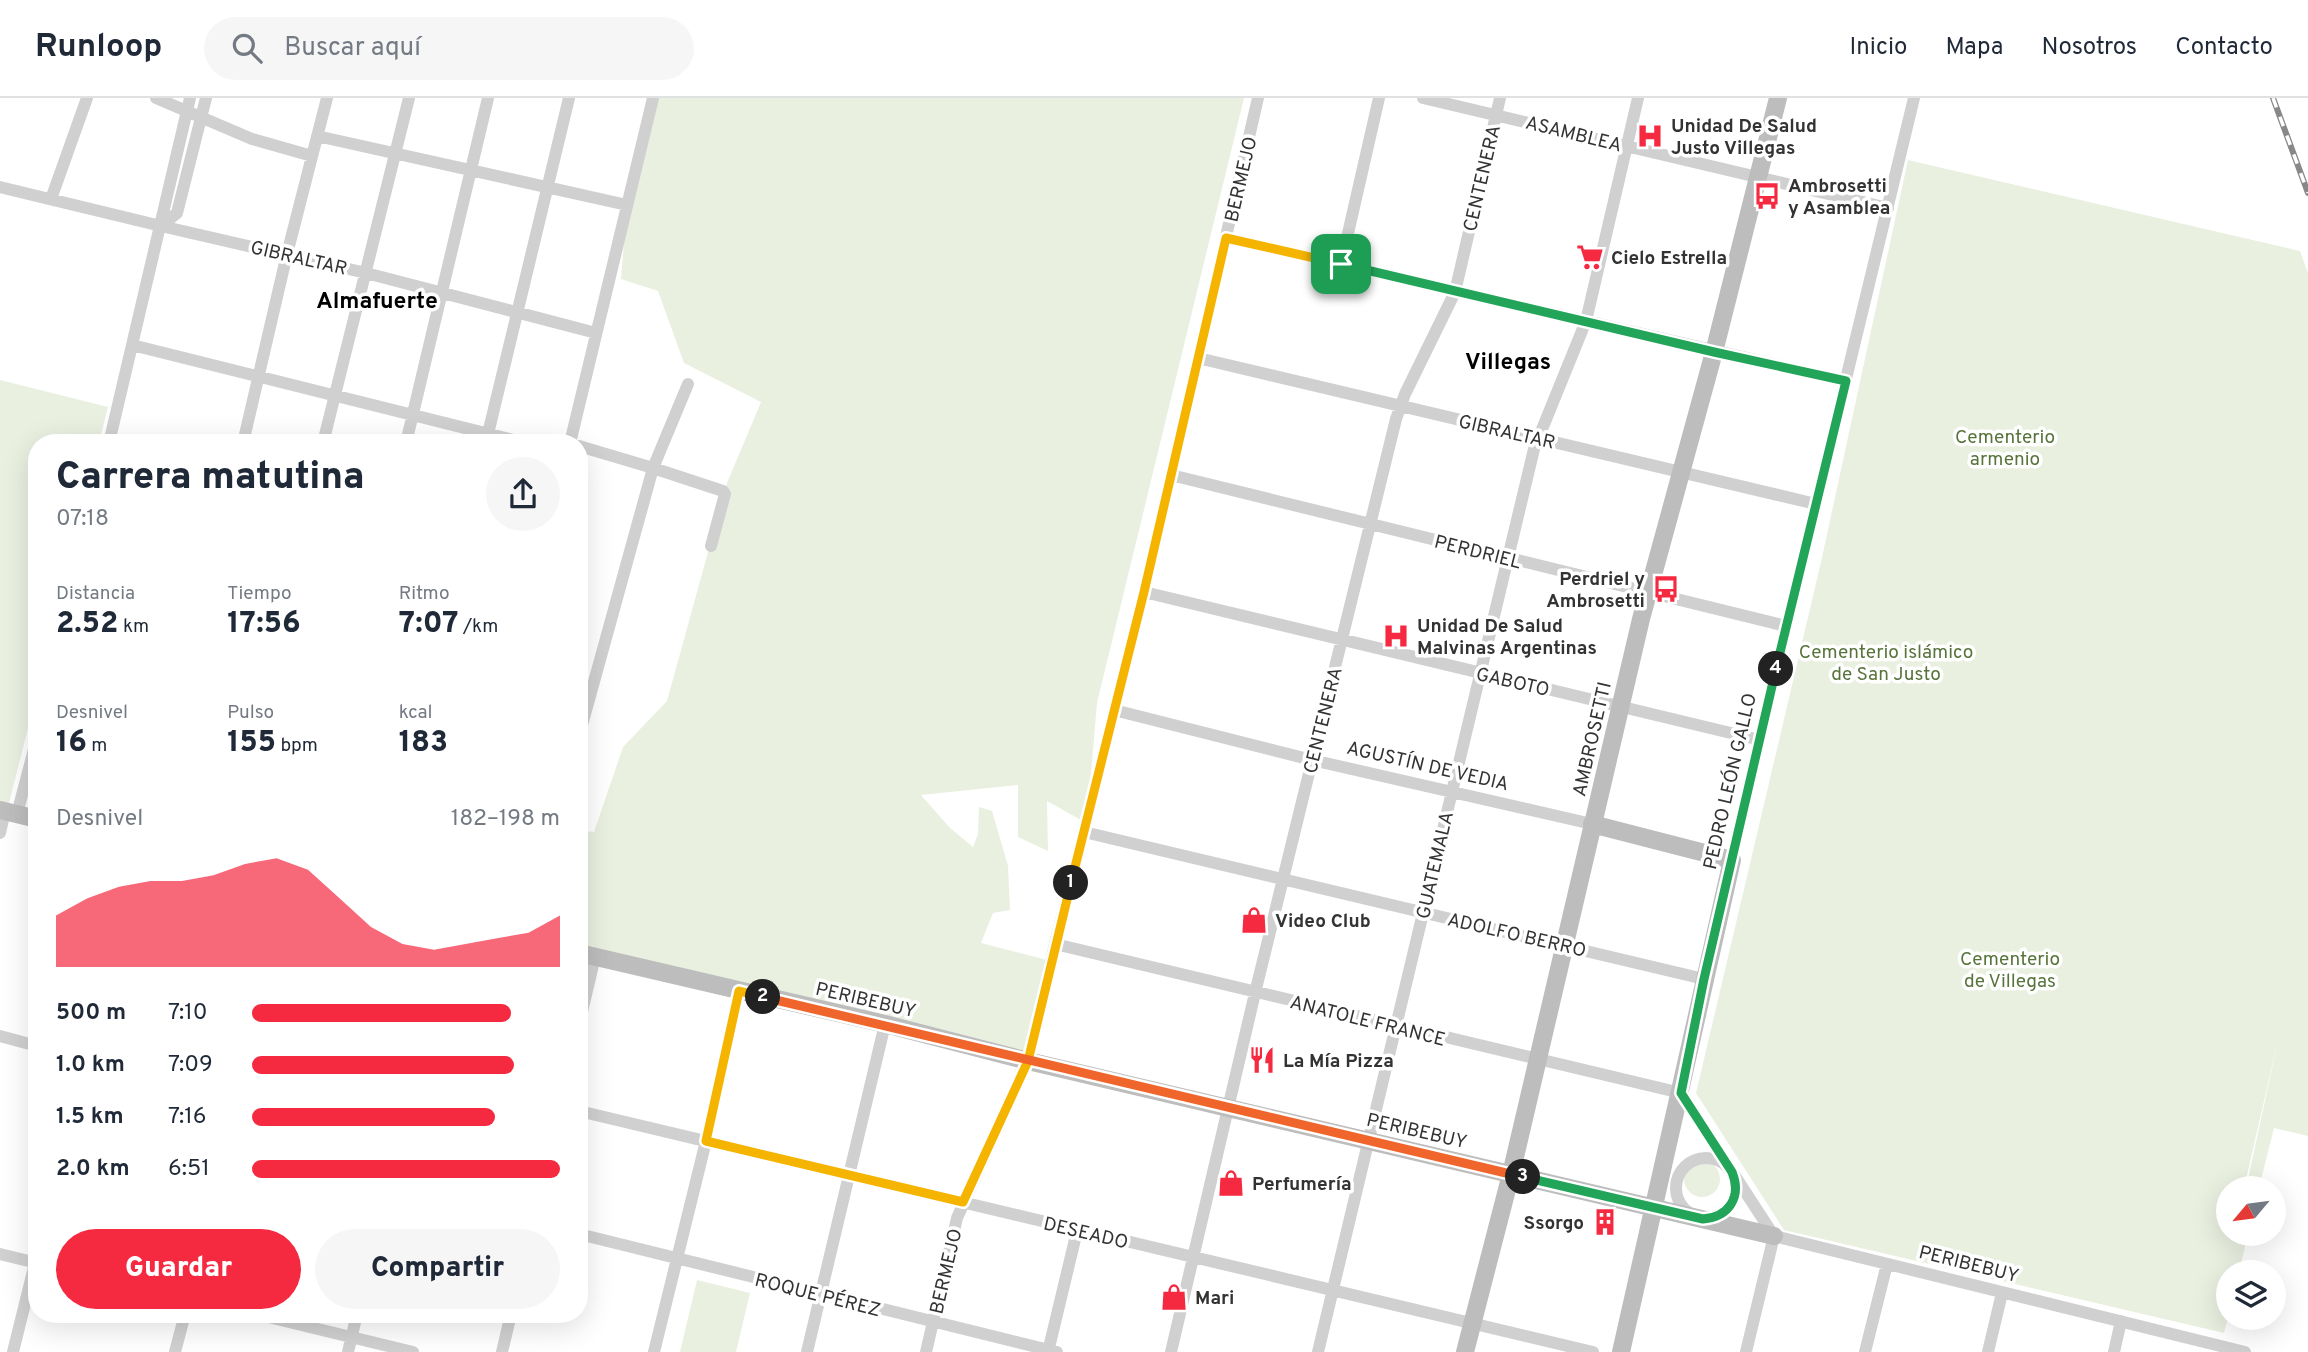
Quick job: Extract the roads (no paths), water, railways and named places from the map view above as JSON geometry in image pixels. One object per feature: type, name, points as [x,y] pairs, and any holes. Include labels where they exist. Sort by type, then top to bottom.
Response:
[{"type":"street","points":[[51,200],[87,98]]},
{"type":"street","points":[[156,98],[252,139],[312,156]]},
{"type":"street","points":[[111,434],[190,98]]},
{"type":"street","points":[[161,226],[177,213],[206,98]]},
{"type":"street","points":[[245,434],[327,98]]},
{"type":"street","points":[[325,434],[409,98]]},
{"type":"street","points":[[409,434],[488,98]]},
{"type":"street","points":[[488,434],[569,98]]},
{"type":"street","points":[[572,434],[653,98]]},
{"type":"street","name":"BERMEJO","points":[[926,1352],[957,1218],[1028,1061],[1144,592],[1258,98]]},
{"type":"street","points":[[1341,264],[1379,98]]},
{"type":"street","name":"ASAMBLEA","points":[[1423,98],[1888,208]]},
{"type":"street","name":"CENTENERA","points":[[1171,1352],[1255,993],[1400,406],[1455,292],[1500,98]]},
{"type":"street","name":"GUATEMALA","points":[[1318,1352],[1506,558],[1537,438],[1586,321],[1638,98]]},
{"type":"street","name":"AMBROSETTI","points":[[1465,1352],[1511,1174],[1620,706],[1778,98]]},
{"type":"street","name":"PEDRO LEÓN GALLO","points":[[1621,1352],[1786,626],[1914,98]]},
{"type":"street","points":[[317,136],[627,205]]},
{"type":"street","name":"GIBRALTAR","points":[[0,187],[366,273],[596,333]]},
{"type":"street","points":[[1226,238],[1846,381]]},
{"type":"street","points":[[132,345],[414,415],[472,434]]},
{"type":"street","name":"GIBRALTAR","points":[[1198,358],[1816,504]]},
{"type":"street","points":[[588,703],[653,468],[688,384]]},
{"type":"street","points":[[588,449],[725,494],[711,546]]},
{"type":"street","name":"PERDRIEL","points":[[1171,475],[1786,626]]},
{"type":"street","name":"GABOTO","points":[[1144,592],[1760,740]]},
{"type":"street","name":"AGUSTÍN DE VEDIA","points":[[1114,710],[1732,860]]},
{"type":"street","points":[[0,833],[28,761]]},
{"type":"street","points":[[8,812],[28,817]]},
{"type":"street","name":"ADOLFO BERRO","points":[[1084,832],[1704,979]]},
{"type":"street","name":"ANATOLE FRANCE","points":[[1055,944],[1681,1093]]},
{"type":"street","name":"PERIBEBUY","points":[[588,955],[1774,1236],[2238,1351]]},
{"type":"street","points":[[654,1352],[706,1141],[739,991]]},
{"type":"street","points":[[807,1352],[885,1024]]},
{"type":"street","points":[[0,1036],[28,1044]]},
{"type":"street","points":[[1681,1093],[1774,1236],[1746,1352]]},
{"type":"street","name":"DESEADO","points":[[588,1113],[1593,1352]]},
{"type":"street","points":[[1705,1157],[1716,1159],[1732,1172],[1736,1191],[1729,1208],[1713,1218],[1694,1217],[1679,1204],[1676,1183],[1679,1173],[1686,1165],[1705,1157]]},
{"type":"street","points":[[1051,1351],[1077,1231]]},
{"type":"street","name":"ROQUE PÉREZ","points":[[588,1236],[1051,1351]]},
{"type":"street","points":[[0,1254],[28,1259]]},
{"type":"street","points":[[1865,1352],[1887,1264]]},
{"type":"street","points":[[13,1352],[28,1292]]},
{"type":"street","points":[[1988,1352],[2002,1293]]},
{"type":"street","points":[[2114,1352],[2121,1321]]},
{"type":"street","points":[[175,1352],[183,1323]]},
{"type":"street","points":[[294,1323],[413,1352]]},
{"type":"street","points":[[348,1352],[355,1323]]},
{"type":"street","points":[[502,1352],[508,1323]]},
{"type":"railway","points":[[2273,98],[2308,193]]},
{"type":"place","name":"Unidad De Salud Justo Villegas","points":[[1650,136]]},
{"type":"place","name":"Ambrosetti y Asamblea","points":[[1767,196]]},
{"type":"place","name":"Cielo Estrella","points":[[1590,257]]},
{"type":"place","name":"Perdriel y Ambrosetti","points":[[1666,589]]},
{"type":"place","name":"Unidad De Salud Malvinas Argentinas","points":[[1396,636]]},
{"type":"place","name":"Video Club","points":[[1254,920]]},
{"type":"place","name":"La Mía Pizza","points":[[1262,1060]]},
{"type":"place","name":"Perfumería","points":[[1231,1183]]},
{"type":"place","name":"Ssorgo","points":[[1605,1222]]},
{"type":"place","name":"Mari","points":[[1174,1297]]},
{"type":"district","name":"Almafuerte","points":[[377,300]]},
{"type":"district","name":"Villegas","points":[[1508,361]]},
{"type":"park label","name":"Cementerio armenio","points":[[2005,447]]},
{"type":"park label","name":"Cementerio islámico de San Justo","points":[[1886,662]]},
{"type":"park label","name":"Cementerio de Villegas","points":[[2010,969]]}]
